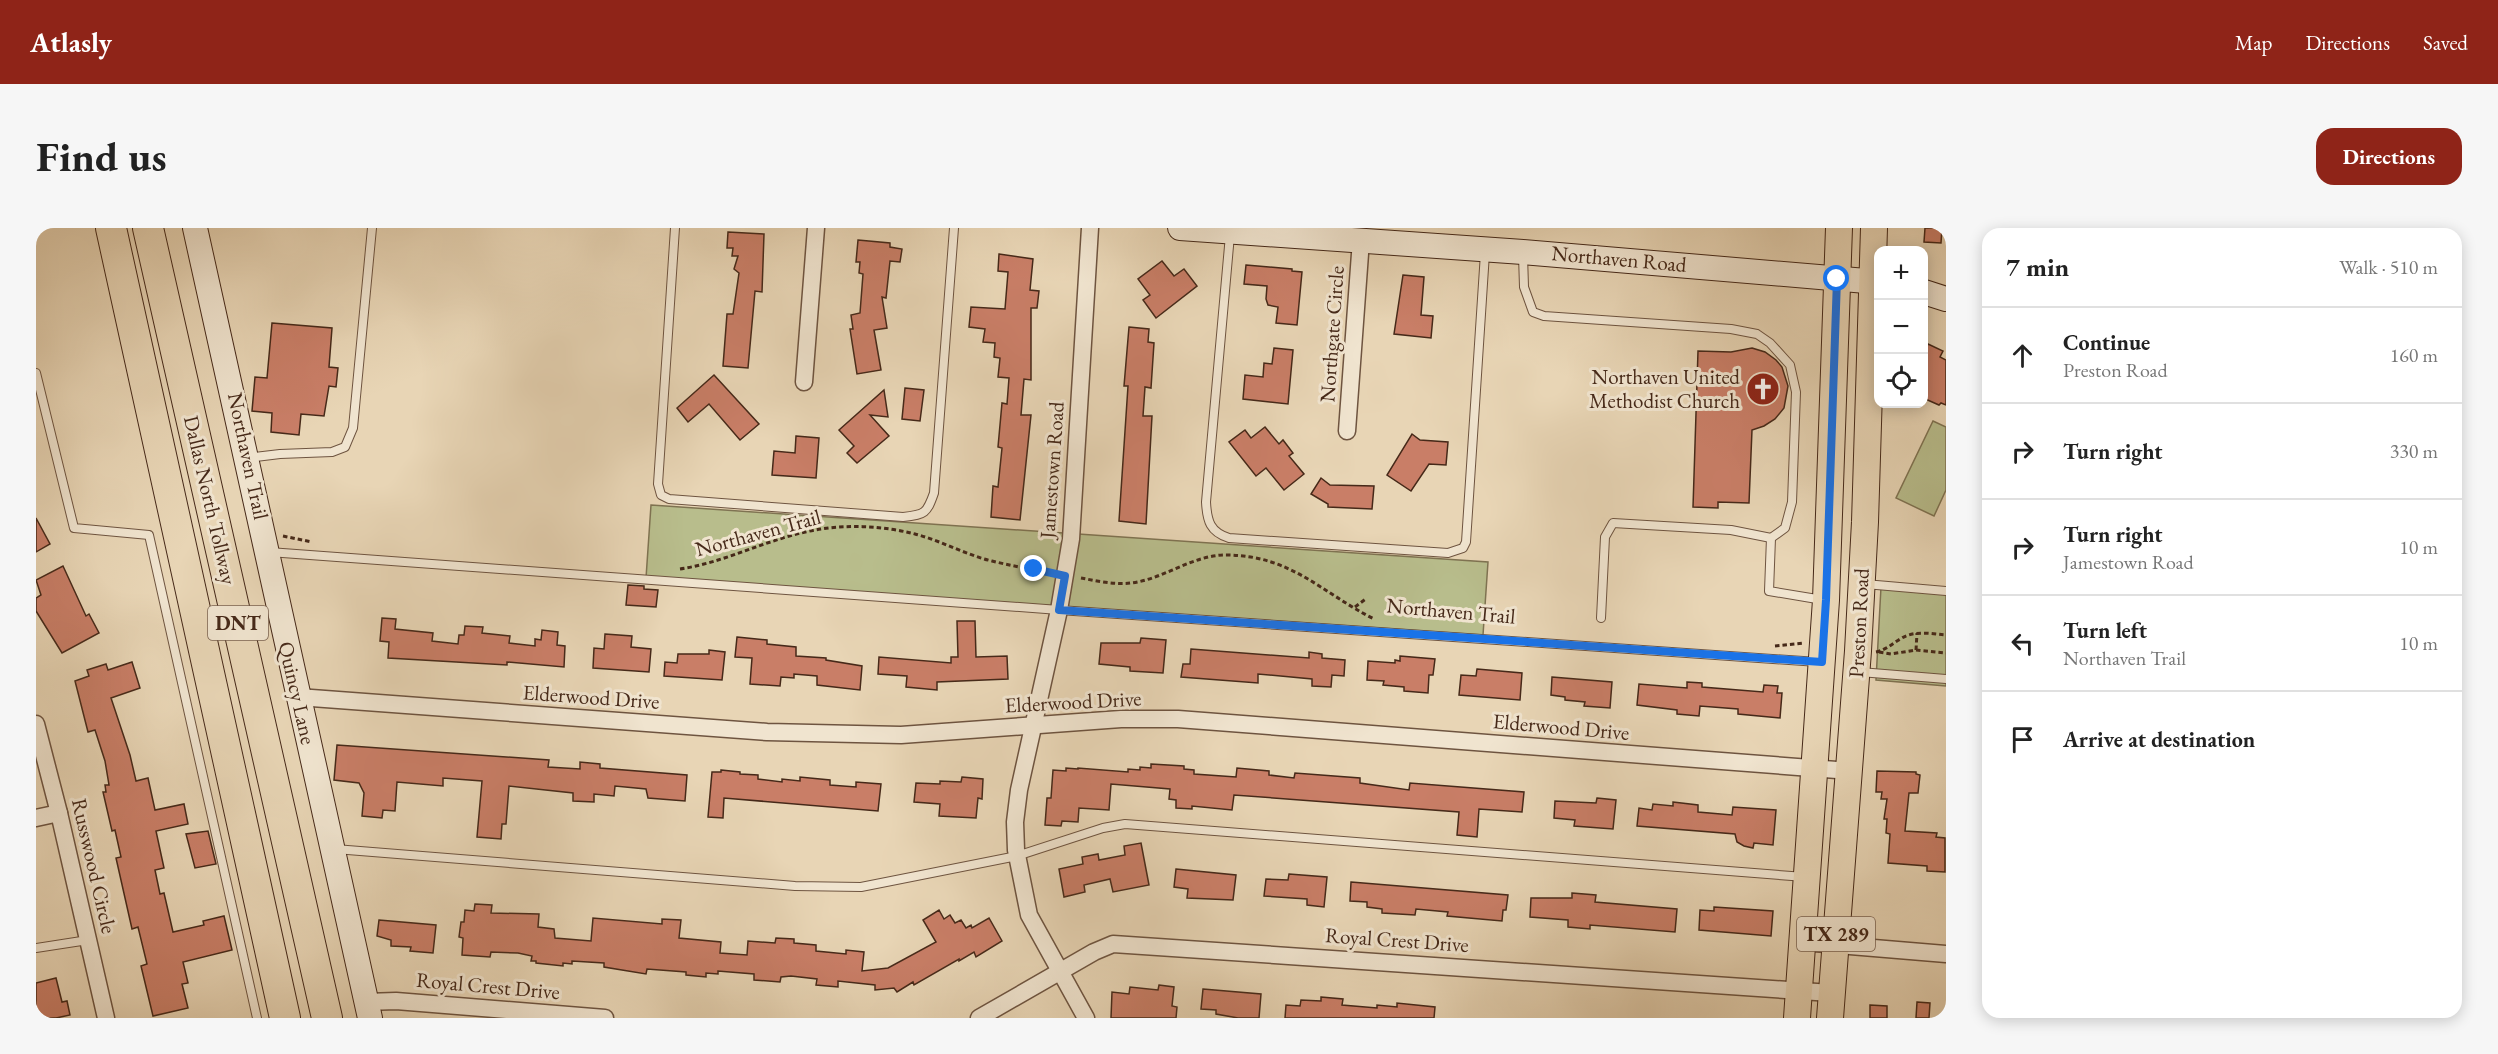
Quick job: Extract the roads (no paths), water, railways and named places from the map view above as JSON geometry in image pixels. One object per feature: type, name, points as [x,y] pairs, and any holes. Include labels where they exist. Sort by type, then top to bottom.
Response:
[{"type":"highway","name":"Dallas North Tollway","points":[[111,228],[285,1018]]},
{"type":"highway","name":"Dallas North Tollway","points":[[148,228],[327,1018]]},
{"type":"main road","name":"Preston Road","points":[[1797,1018],[1814,769],[1817,653],[1826,600],[1839,228]]},
{"type":"main road","name":"Preston Road","points":[[1874,228],[1874,246]]},
{"type":"main road","name":"Preston Road","points":[[1830,1006],[1850,771],[1863,662],[1861,594],[1874,300]]},
{"type":"main road","points":[[1826,600],[1861,594]]},
{"type":"street","name":"Quincy Lane","points":[[195,228],[368,1010]]},
{"type":"street","points":[[804,382],[816,228]]},
{"type":"street","name":"Jamestown Road","points":[[1086,1018],[1062,970],[1029,915],[1017,856],[1016,822],[1018,790],[1059,610],[1071,539],[1090,228]]},
{"type":"street","name":"Northaven Road","points":[[1180,228],[1486,249],[1874,282]]},
{"type":"street","name":"Northgate Circle","points":[[1347,431],[1361,240]]},
{"type":"street","points":[[1928,293],[1946,299]]},
{"type":"street","name":"Elderwood Drive","points":[[298,698],[767,732],[902,735],[1121,719],[1178,719],[1850,771]]},
{"type":"street","name":"Russwood Circle","points":[[36,724],[106,1018]]},
{"type":"street","points":[[36,818],[59,813]]},
{"type":"street","points":[[1802,942],[1946,954]]},
{"type":"street","name":"Royal Crest Drive","points":[[979,1018],[1094,952],[1113,944],[1799,991],[1830,1006]]},
{"type":"street","name":"Royal Crest Drive","points":[[368,1010],[396,1001],[605,1018]]},
{"type":"lane","points":[[245,459],[279,454],[332,452],[345,447],[353,428],[372,228]]},
{"type":"lane","points":[[675,228],[658,484],[661,495],[669,499],[903,517],[920,515],[928,509],[934,493],[954,228]]},
{"type":"lane","points":[[1231,231],[1206,502],[1210,526],[1218,534],[1229,538],[1437,553],[1455,552],[1466,542],[1486,249]]},
{"type":"lane","points":[[1523,252],[1524,287],[1533,312],[1544,316],[1731,329],[1757,334],[1770,343],[1790,365],[1796,392],[1792,502],[1785,528],[1771,538],[1731,530],[1613,523],[1605,537],[1601,618]]},
{"type":"lane","points":[[36,373],[74,528],[149,535],[257,1018]]},
{"type":"lane","points":[[1771,538],[1769,591],[1826,600]]},
{"type":"lane","points":[[263,543],[1059,610],[1817,653]]},
{"type":"lane","points":[[1861,594],[1946,591]]},
{"type":"lane","points":[[1863,662],[1946,679]]},
{"type":"lane","points":[[332,849],[795,886],[861,887],[1017,856],[1103,828],[1125,824],[1807,877]]},
{"type":"lane","points":[[36,948],[88,940]]},
{"type":"place","name":"Northaven United Methodist Church","points":[[1763,389]]}]
